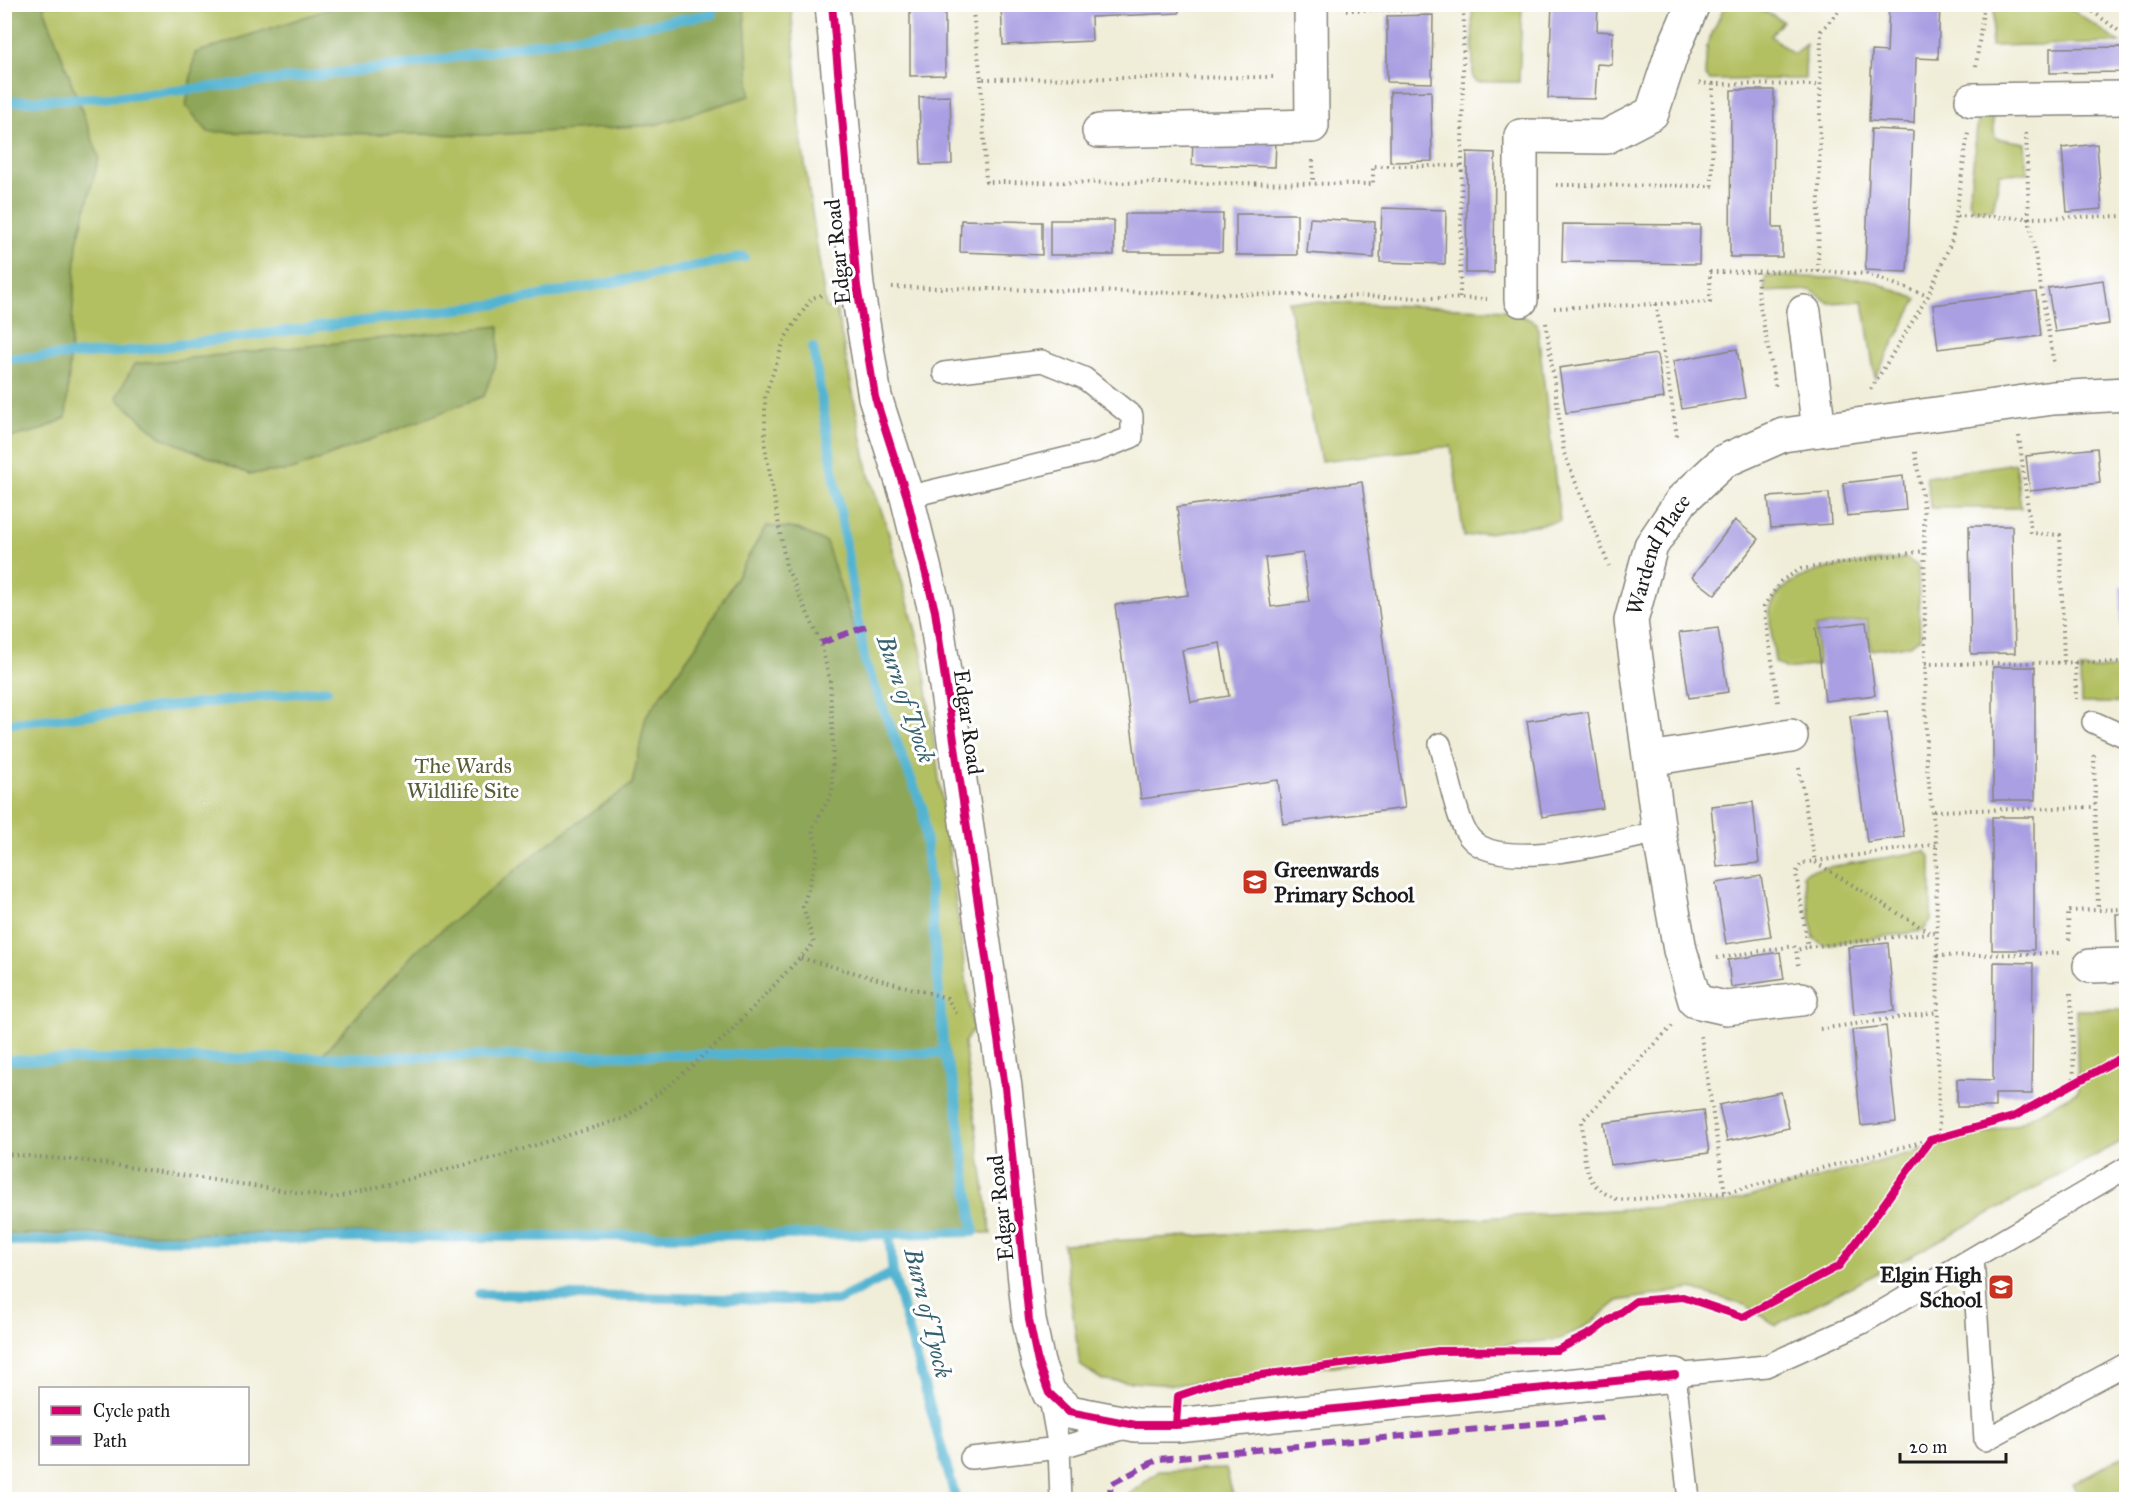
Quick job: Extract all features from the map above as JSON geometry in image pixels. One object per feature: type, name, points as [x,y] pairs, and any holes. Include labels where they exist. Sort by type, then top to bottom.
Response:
[{"type":"street","name":"Edgar Road","points":[[832,4],[857,286],[875,397],[907,497],[935,611],[1005,1087],[1029,1320],[1038,1363],[1049,1393],[1069,1412],[1136,1425],[1176,1425],[1675,1375]]},
{"type":"street","points":[[1533,304],[1521,184],[1521,136],[1606,137],[1652,113],[1671,55],[1693,4]]},
{"type":"street","points":[[1099,131],[1312,126],[1312,8]]},
{"type":"street","points":[[1972,100],[2127,98]]},
{"type":"street","points":[[1804,312],[1835,428]]},
{"type":"street","name":"Wardend Place","points":[[1695,1001],[1684,963],[1659,832],[1631,621],[1651,546],[1682,500],[1724,461],[1783,435],[2053,398],[2127,394]]},
{"type":"street","points":[[1650,759],[1791,736]]},
{"type":"street","points":[[2090,966],[2127,965]]},
{"type":"street","points":[[1695,1001],[1726,1008],[1801,999]]},
{"type":"lane","points":[[907,497],[1096,451],[1132,437],[1132,416],[1084,378],[1042,361],[944,373]]},
{"type":"lane","points":[[2094,722],[2127,737]]},
{"type":"lane","points":[[1440,744],[1466,834],[1489,851],[1536,856],[1659,832]]},
{"type":"lane","points":[[1689,1500],[1675,1375],[1766,1366],[1862,1323],[2127,1168]]},
{"type":"lane","points":[[1973,1258],[1985,1440],[2127,1364]]},
{"type":"lane","points":[[1049,1393],[1059,1448],[1061,1500]]},
{"type":"lane","points":[[971,1458],[1059,1448],[1136,1425]]},
{"type":"path","points":[[972,4],[981,79],[986,182],[1373,184],[1373,166],[1460,166]]},
{"type":"path","points":[[1818,271],[1821,30],[1845,4]]},
{"type":"path","points":[[1835,428],[1928,296],[1952,240],[1984,4]]},
{"type":"path","points":[[2083,4],[2120,32],[2127,33]]},
{"type":"path","points":[[1312,8],[1464,7],[1460,166],[1460,298]]},
{"type":"path","points":[[981,79],[1312,76]]},
{"type":"path","points":[[1521,184],[1712,186],[1713,84],[1821,85]]},
{"type":"path","points":[[2025,99],[2029,218],[2055,368]]},
{"type":"path","points":[[1956,216],[2029,218],[2127,216]]},
{"type":"path","points":[[4,1154],[87,1161],[334,1198],[500,1156],[625,1118],[672,1083],[725,1037],[801,958],[814,943],[803,908],[818,852],[812,829],[832,793],[833,742],[830,681],[821,644],[786,566],[765,446],[765,396],[785,338],[812,298],[857,286],[1460,298],[1533,304],[1656,304],[1710,302],[1710,272],[1818,271],[1867,274],[1928,296]]},
{"type":"path","points":[[1757,272],[1759,301],[1776,391]]},
{"type":"path","points":[[1533,304],[1564,453],[1610,569]]},
{"type":"path","points":[[1656,304],[1677,436]]},
{"type":"path","points":[[2014,403],[2031,533],[2060,535],[2064,662]]},
{"type":"path","points":[[1910,418],[1924,510],[1926,759],[1934,811],[1936,844],[1939,1137]]},
{"type":"path","points":[[2075,662],[2076,714],[2094,722],[2098,910]]},
{"type":"path","points":[[1925,664],[2127,662]]},
{"type":"path","points":[[1934,811],[2096,807]]},
{"type":"path","points":[[1808,947],[1796,873],[1802,863],[1936,844]]},
{"type":"path","points":[[1796,950],[1937,932]]},
{"type":"path","points":[[1684,963],[1794,946],[1807,1031],[1938,1012]]},
{"type":"path","points":[[1937,956],[2069,953],[2090,966]]},
{"type":"path","points":[[801,958],[947,998]]},
{"type":"path","points":[[1695,1001],[1725,1193]]},
{"type":"path","points":[[1695,1001],[1582,1121],[1586,1176],[1603,1194],[1619,1200],[1725,1193],[1950,1134]]},
{"type":"path","points":[[2064,1088],[2085,1077]]},
{"type":"path","points":[[1923,1149],[1930,1140]]},
{"type":"green space","points":[[5,4],[43,5],[99,157],[77,243],[66,418],[41,430],[5,439]]},
{"type":"green space","points":[[1995,4],[2066,5],[2120,43],[1991,46]]},
{"type":"green space","name":"The Wards Wildlife Site","points":[[4,5],[791,5],[801,136],[826,308],[836,307],[869,475],[886,524],[922,653],[973,1029],[964,1043],[991,1234],[974,1232],[5,1241]]},
{"type":"green space","points":[[341,5],[744,5],[750,96],[655,125],[489,135],[208,132],[186,106],[195,53]]},
{"type":"green space","points":[[1472,5],[1522,5],[1519,82],[1477,82],[1473,78]]},
{"type":"green space","points":[[1725,5],[1753,5],[1783,21],[1771,36],[1793,54],[1806,44],[1805,79],[1710,80],[1705,75],[1707,45]]},
{"type":"green space","points":[[1979,109],[1992,112],[1995,138],[2025,143],[2027,173],[2000,174],[1993,209],[1973,210],[1969,201]]},
{"type":"green space","points":[[1766,276],[1867,279],[1917,299],[1875,378],[1863,301],[1829,303],[1811,290],[1764,292]]},
{"type":"green space","points":[[1288,301],[1509,310],[1537,323],[1560,521],[1464,537],[1451,446],[1321,461]]},
{"type":"green space","points":[[499,326],[498,357],[484,396],[292,470],[249,474],[161,437],[116,398],[134,364]]},
{"type":"green space","points":[[2015,463],[2021,508],[1931,508],[1926,477]]},
{"type":"green space","points":[[766,526],[798,529],[826,542],[865,662],[923,809],[935,956],[974,1232],[5,1234],[5,1060],[320,1057],[416,951],[545,846],[632,784],[646,716],[697,645]]},
{"type":"green space","points":[[1906,558],[1918,566],[1920,638],[1910,645],[1871,650],[1867,620],[1816,627],[1818,665],[1787,669],[1775,662],[1770,611],[1780,592],[1794,581],[1811,573],[1850,564]]},
{"type":"green space","points":[[2080,669],[2126,669],[2126,703],[2081,703]]},
{"type":"green space","points":[[1925,851],[1931,857],[1931,921],[1923,931],[1823,945],[1814,938],[1803,875],[1810,870]]},
{"type":"green space","points":[[2076,1010],[2126,1010],[2126,1139],[1907,1258],[1776,1325],[1745,1305],[1692,1289],[1618,1301],[1588,1325],[1560,1339],[1173,1385],[1102,1380],[1080,1365],[1063,1244],[1726,1203],[2017,1124],[2078,1091]]},
{"type":"green space","points":[[2126,1454],[2126,1499],[2081,1499],[2072,1484]]},
{"type":"green space","points":[[1226,1469],[1234,1499],[1123,1499],[1159,1471]]},
{"type":"building","points":[[1045,4],[1178,4],[1179,13],[1091,17],[1092,41],[1003,45],[1001,7]]},
{"type":"building","points":[[1552,4],[1598,4],[1597,31],[1613,32],[1612,65],[1597,64],[1595,99],[1548,98]]},
{"type":"building","points":[[1889,4],[1940,4],[1938,59],[1916,58],[1914,123],[1869,121],[1872,51],[1887,52]]},
{"type":"building","points":[[910,5],[945,5],[945,75],[910,76]]},
{"type":"building","points":[[1433,15],[1432,83],[1387,82],[1387,16]]},
{"type":"building","points":[[2126,47],[2126,72],[2050,73],[2050,48]]},
{"type":"building","points":[[1731,90],[1774,90],[1773,228],[1782,228],[1782,257],[1730,257]]},
{"type":"building","points":[[1431,91],[1432,161],[1390,162],[1390,92]]},
{"type":"building","points":[[950,96],[952,164],[921,165],[919,97]]},
{"type":"building","points":[[1871,129],[1913,131],[1907,272],[1865,270]]},
{"type":"building","points":[[1193,139],[1276,142],[1275,167],[1192,165]]},
{"type":"building","points":[[2097,144],[2102,209],[2067,212],[2062,148]]},
{"type":"building","points":[[1467,152],[1495,153],[1494,273],[1466,273]]},
{"type":"building","points":[[1382,208],[1446,210],[1445,264],[1380,262]]},
{"type":"building","points":[[1125,214],[1223,214],[1222,252],[1125,252]]},
{"type":"building","points":[[1236,214],[1297,214],[1297,255],[1236,255]]},
{"type":"building","points":[[1310,218],[1375,222],[1374,258],[1307,253]]},
{"type":"building","points":[[961,220],[1042,222],[1042,255],[960,252]]},
{"type":"building","points":[[1050,220],[1114,220],[1114,255],[1050,255]]},
{"type":"building","points":[[1563,224],[1700,225],[1699,264],[1562,262]]},
{"type":"building","points":[[2103,280],[2109,324],[2055,332],[2048,288]]},
{"type":"building","points":[[2036,292],[2041,336],[1938,349],[1933,305]]},
{"type":"building","points":[[1737,349],[1745,398],[1682,409],[1673,361]]},
{"type":"building","points":[[1657,354],[1664,398],[1566,413],[1559,368]]},
{"type":"building","points":[[2097,448],[2100,483],[2030,491],[2026,456]]},
{"type":"building","points":[[1903,476],[1906,510],[1847,516],[1843,483]]},
{"type":"building","points":[[1362,482],[1405,808],[1283,824],[1278,780],[1141,799],[1115,605],[1188,595],[1177,507]],"holes":[[[1303,553],[1309,602],[1271,607],[1265,558]],[[1220,643],[1229,696],[1191,702],[1182,650]]]},
{"type":"building","points":[[2121,490],[2126,490],[2126,572],[2123,572]]},
{"type":"building","points":[[1829,493],[1831,524],[1771,528],[1768,497]]},
{"type":"building","points":[[1735,520],[1759,539],[1715,595],[1692,577]]},
{"type":"building","points":[[1969,526],[2012,526],[2015,653],[1971,654]]},
{"type":"building","points":[[2120,586],[2126,586],[2126,654],[2123,654]]},
{"type":"building","points":[[1866,622],[1875,695],[1825,701],[1816,628]]},
{"type":"building","points":[[1718,628],[1728,692],[1689,698],[1679,633]]},
{"type":"building","points":[[1993,667],[2035,667],[2035,800],[1993,800]]},
{"type":"building","points":[[1887,711],[1904,837],[1867,842],[1850,716]]},
{"type":"building","points":[[1588,712],[1603,808],[1542,817],[1527,721]]},
{"type":"building","points":[[1753,802],[1759,863],[1717,867],[1711,806]]},
{"type":"building","points":[[1992,817],[2034,817],[2034,950],[1992,950]]},
{"type":"building","points":[[1761,876],[1771,937],[1726,944],[1716,883]]},
{"type":"building","points":[[2116,914],[2126,914],[2126,942],[2117,942]]},
{"type":"building","points":[[1888,943],[1894,1011],[1854,1015],[1848,947]]},
{"type":"building","points":[[1780,952],[1784,979],[1731,987],[1728,960]]},
{"type":"building","points":[[1994,962],[2033,963],[2032,1094],[1995,1094],[1995,1107],[1957,1107],[1957,1079],[1993,1080]]},
{"type":"building","points":[[1886,1026],[1896,1122],[1861,1126],[1852,1030]]},
{"type":"building","points":[[1781,1092],[1789,1128],[1727,1141],[1719,1105]]},
{"type":"building","points":[[1703,1110],[1709,1153],[1610,1165],[1604,1123]]},
{"type":"waterway","points":[[4,102],[129,96],[402,66],[713,14]]},
{"type":"waterway","points":[[4,359],[121,352],[498,304],[744,257]]},
{"type":"waterway","name":"Burn of Tyock","points":[[813,347],[865,662],[923,809],[939,993]]},
{"type":"waterway","points":[[4,724],[327,690]]},
{"type":"waterway","name":"Burn of Tyock","points":[[940,1002],[944,1053],[954,1086],[974,1232],[889,1234],[893,1273],[956,1500]]},
{"type":"waterway","points":[[4,1060],[944,1053]]},
{"type":"waterway","points":[[4,1241],[889,1234]]},
{"type":"waterway","points":[[479,1294],[837,1301],[893,1273]]},
{"type":"marked path","points":[[821,643],[870,625]]},
{"type":"marked path","points":[[1109,1500],[1111,1484],[1159,1459],[1607,1417]]},
{"type":"cycle path","points":[[832,4],[857,286],[875,397],[907,497],[935,611],[1005,1087],[1029,1320],[1038,1363],[1049,1393],[1069,1412],[1136,1425],[1176,1425],[1675,1375]]},
{"type":"cycle path","points":[[1176,1425],[1178,1396],[1225,1380],[1438,1351],[1557,1350],[1593,1332],[1636,1301],[1683,1297],[1743,1317],[1839,1266],[1930,1140],[2013,1117],[2126,1055]]},
{"type":"place","name":"Greenwards Primary School","points":[[1255,882]]},
{"type":"place","name":"Elgin High School","points":[[2001,1287]]}]
